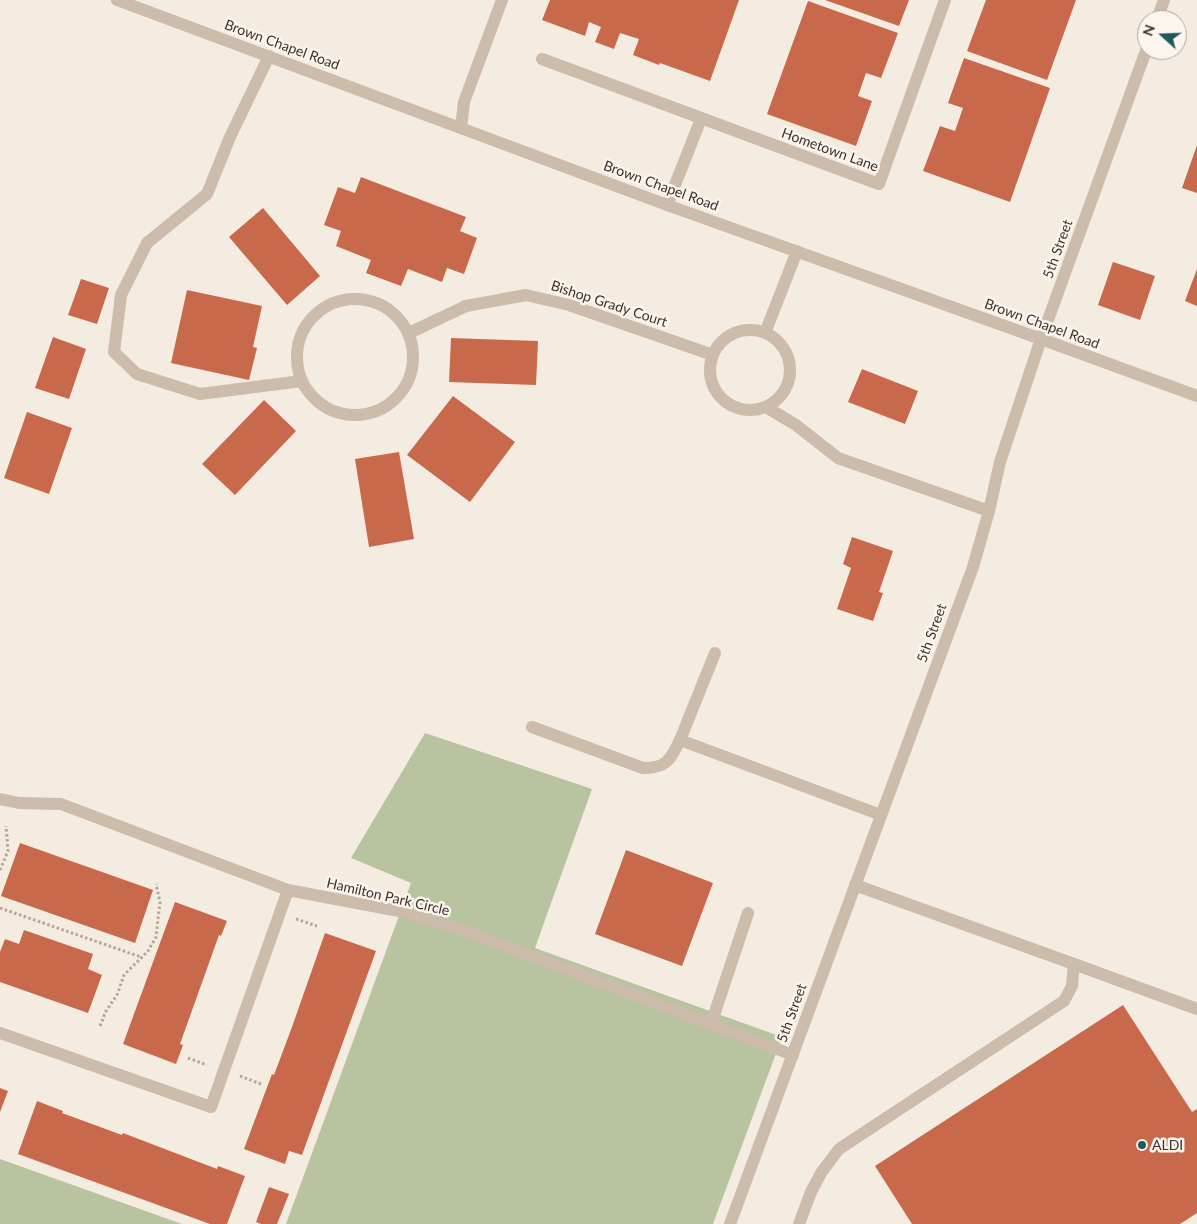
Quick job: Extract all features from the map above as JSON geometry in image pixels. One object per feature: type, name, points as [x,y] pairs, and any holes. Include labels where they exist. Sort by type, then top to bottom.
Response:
[{"type":"street","name":"Brown Chapel Road","points":[[117,0],[667,205],[1197,396]]},
{"type":"street","points":[[461,128],[464,102],[502,0]]},
{"type":"street","name":"Hometown Lane","points":[[542,59],[879,184],[945,0]]},
{"type":"street","points":[[269,56],[230,137],[207,194],[147,243],[121,296],[114,352],[137,374],[200,394],[302,381]]},
{"type":"street","name":"5th Street","points":[[730,1224],[973,567],[989,511],[1000,462],[1042,339],[1143,60]]},
{"type":"street","points":[[667,205],[701,119]]},
{"type":"street","points":[[765,333],[797,251]]},
{"type":"street","name":"Bishop Grady Court","points":[[409,333],[466,306],[526,295],[569,305],[713,355]]},
{"type":"street","points":[[350,298],[368,299],[376,302],[385,306],[399,317],[409,333],[414,353],[412,373],[403,391],[388,406],[369,414],[349,415],[330,410],[313,397],[302,381],[297,363],[298,344],[304,327],[316,313],[332,303],[350,298]]},
{"type":"street","points":[[753,330],[765,333],[778,341],[789,359],[790,374],[786,388],[778,399],[766,407],[749,410],[740,409],[719,396],[712,380],[711,364],[713,355],[724,340],[735,333],[753,330]]},
{"type":"street","points":[[766,407],[796,425],[838,458],[989,511]]},
{"type":"street","points":[[532,727],[643,768],[657,768],[670,759],[680,740],[715,654]]},
{"type":"street","points":[[680,740],[881,815]]},
{"type":"street","name":"Hamilton Park Circle","points":[[0,800],[19,804],[61,804],[288,890],[399,911],[457,928],[793,1055]]},
{"type":"street","points":[[855,885],[1197,1009]]},
{"type":"street","points":[[0,1033],[211,1107],[288,890]]},
{"type":"street","points":[[711,1024],[748,914]]},
{"type":"street","points":[[799,1224],[810,1192],[821,1173],[839,1149],[1064,1001],[1072,986],[1074,964]]},
{"type":"path","points":[[0,870],[8,852],[6,826]]},
{"type":"path","points":[[100,1026],[106,1011],[117,995],[124,975],[154,944],[159,928],[160,902],[156,884]]},
{"type":"path","points":[[0,908],[141,957]]},
{"type":"path","points":[[294,918],[317,926]]},
{"type":"path","points":[[188,1058],[210,1066]]},
{"type":"path","points":[[238,1076],[260,1084]]},
{"type":"green space","points":[[425,733],[592,789],[535,948],[782,1037],[713,1224],[286,1224],[411,883],[351,858]]},
{"type":"green space","points":[[0,1159],[182,1224],[0,1224]]},
{"type":"building","points":[[550,0],[739,0],[710,81],[633,55],[639,39],[620,33],[614,49],[595,42],[601,27],[589,22],[585,36],[542,20]]},
{"type":"building","points":[[825,0],[909,0],[899,26]]},
{"type":"building","points":[[986,0],[1076,0],[1047,80],[967,51]]},
{"type":"building","points":[[808,1],[898,33],[881,78],[866,73],[858,96],[872,101],[856,146],[767,114]]},
{"type":"building","points":[[964,58],[1050,88],[1010,202],[923,171],[940,126],[955,131],[963,108],[948,103]]},
{"type":"building","points":[[1197,145],[1197,193],[1182,188]]},
{"type":"building","points":[[361,177],[466,217],[460,231],[477,238],[464,274],[447,268],[442,282],[408,269],[401,286],[366,273],[371,260],[336,246],[341,231],[324,225],[338,187],[355,193]]},
{"type":"building","points":[[263,208],[320,276],[287,305],[229,237]]},
{"type":"building","points":[[1113,262],[1155,276],[1140,320],[1098,305]]},
{"type":"building","points":[[1197,269],[1197,306],[1185,301]]},
{"type":"building","points":[[81,279],[109,288],[97,324],[68,315]]},
{"type":"building","points":[[187,290],[262,306],[253,347],[257,348],[249,380],[171,363]]},
{"type":"building","points":[[53,337],[86,349],[69,399],[35,388]]},
{"type":"building","points":[[451,338],[538,341],[536,385],[449,382]]},
{"type":"building","points":[[862,369],[918,391],[905,424],[848,402]]},
{"type":"building","points":[[453,396],[515,442],[470,502],[407,455]]},
{"type":"building","points":[[264,400],[296,431],[235,495],[202,464]]},
{"type":"building","points":[[27,412],[72,428],[49,494],[4,478]]},
{"type":"building","points":[[399,452],[414,539],[369,547],[355,459]]},
{"type":"building","points":[[852,537],[893,551],[879,592],[883,593],[873,621],[837,609],[851,568],[843,564]]},
{"type":"building","points":[[20,843],[153,890],[135,943],[1,896]]},
{"type":"building","points":[[626,850],[713,883],[682,966],[595,934]]},
{"type":"building","points":[[175,902],[227,921],[221,936],[219,935],[180,1044],[183,1045],[176,1064],[123,1044]]},
{"type":"building","points":[[24,930],[93,954],[88,969],[102,975],[88,1013],[0,982],[0,952],[5,939],[19,944]]},
{"type":"building","points":[[325,933],[376,951],[302,1155],[289,1151],[285,1164],[244,1149],[292,1027]]},
{"type":"building","points":[[1123,1005],[1192,1112],[1197,1109],[1197,1213],[1180,1224],[912,1224],[875,1166]]},
{"type":"building","points":[[0,1088],[8,1091],[0,1112]]},
{"type":"building","points":[[37,1101],[63,1111],[62,1113],[122,1135],[123,1133],[217,1169],[218,1166],[245,1176],[227,1224],[210,1224],[18,1154]]},
{"type":"building","points":[[269,1187],[289,1194],[277,1224],[261,1224],[256,1222]]},
{"type":"place","name":"ALDI","points":[[1142,1145]]}]
